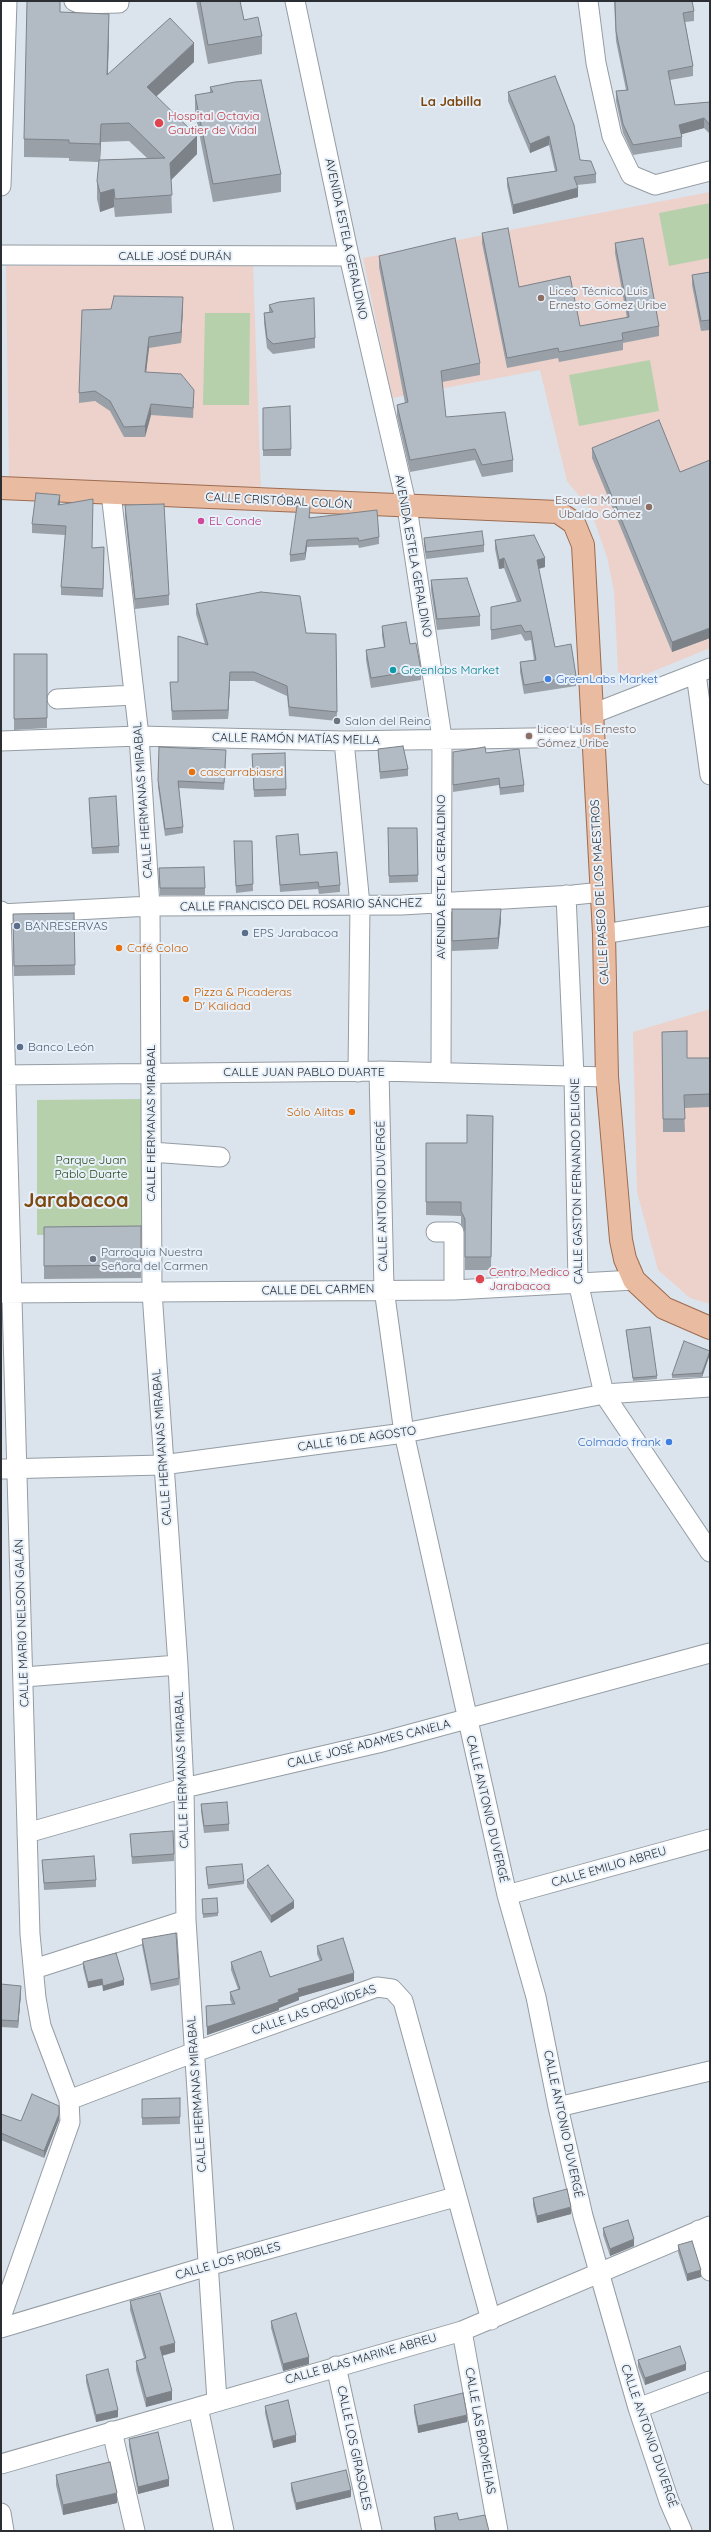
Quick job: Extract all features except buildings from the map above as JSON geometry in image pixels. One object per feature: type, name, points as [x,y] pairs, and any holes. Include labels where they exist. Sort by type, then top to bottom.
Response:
[{"type":"main road","name":"CALLE CRISTÓBAL COLÓN","points":[[1,488],[558,512]]},
{"type":"main road","name":"CALLE PASEO DE LOS MAESTROS","points":[[558,512],[574,523],[583,545],[592,737],[604,934],[607,1077],[621,1240],[625,1259],[634,1280]]},
{"type":"main road","points":[[634,1280],[664,1308],[710,1328]]},
{"type":"street","points":[[1,186],[8,1]]},
{"type":"street","points":[[74,1],[81,4],[119,3]]},
{"type":"street","name":"AVENIDA ESTELA GERALDINO","points":[[295,1],[349,256],[406,506],[442,738],[441,1072]]},
{"type":"street","points":[[588,1],[596,63],[612,136],[631,174],[655,185],[710,171]]},
{"type":"street","name":"CALLE JOSÉ DURÁN","points":[[1,255],[349,256]]},
{"type":"street","name":"CALLE HERMANAS MIRABAL","points":[[112,493],[139,736],[150,906],[152,1292],[162,1465],[178,1665],[184,1788],[186,1920],[218,2402]]},
{"type":"street","points":[[592,714],[703,671],[710,774]]},
{"type":"street","points":[[57,698],[134,695]]},
{"type":"street","name":"CALLE RAMÓN MATÍAS MELLA","points":[[1,741],[139,736],[344,741],[442,738],[592,737]]},
{"type":"street","points":[[344,741],[360,905],[358,1072]]},
{"type":"street","name":"CALLE FRANCISCO DEL ROSARIO SÁNCHEZ","points":[[1,914],[150,906],[441,903],[602,892]]},
{"type":"street","name":"CALLE GASTON FERNANDO DELIGNE","points":[[566,895],[574,1076],[578,1282],[604,1394],[710,1552]]},
{"type":"street","name":"CALLE MARIO NELSON GALÁN","points":[[1,910],[7,1293],[8,1469],[24,1677],[30,1934],[36,1998],[43,2033],[69,2100],[69,2128],[1,2318]]},
{"type":"street","points":[[604,934],[710,916]]},
{"type":"street","name":"CALLE JUAN PABLO DUARTE","points":[[4,1074],[379,1071],[607,1077]]},
{"type":"street","name":"CALLE ANTONIO DUVERGÉ","points":[[379,1071],[384,1289],[404,1433],[466,1719],[508,1895],[536,1996],[558,2107],[598,2274],[638,2408],[669,2501],[682,2531]]},
{"type":"street","points":[[151,1152],[220,1157]]},
{"type":"street","points":[[436,1232],[454,1232],[454,1290]]},
{"type":"street","name":"CALLE DEL CARMEN","points":[[7,1293],[384,1289],[454,1290],[634,1280]]},
{"type":"street","name":"CALLE 16 DE AGOSTO","points":[[8,1469],[162,1465],[404,1433],[604,1394],[710,1388]]},
{"type":"street","name":"CALLE JOSÉ ADAMES CANELA","points":[[27,1833],[184,1788],[466,1719],[710,1653]]},
{"type":"street","points":[[24,1677],[178,1665]]},
{"type":"street","name":"CALLE EMILIO ABREU","points":[[508,1895],[710,1839]]},
{"type":"street","points":[[34,1969],[186,1920]]},
{"type":"street","name":"CALLE LAS ORQUÍDEAS","points":[[69,2100],[195,2052],[377,1987],[392,1989],[403,2001],[455,2197],[491,2320]]},
{"type":"street","points":[[558,2107],[710,2071]]},
{"type":"street","name":"CALLE LOS ROBLES","points":[[1,2328],[208,2266],[455,2197]]},
{"type":"street","points":[[704,2228],[710,2271]]},
{"type":"street","name":"CALLE BLAS MARINE ABREU","points":[[1,2464],[112,2431],[218,2402],[336,2366],[462,2331],[491,2320],[704,2228]]},
{"type":"street","name":"CALLE LAS BROMELIAS","points":[[462,2331],[498,2531]]},
{"type":"street","name":"CALLE LOS GIRASOLES","points":[[336,2366],[372,2531]]},
{"type":"street","points":[[638,2408],[710,2381]]},
{"type":"street","points":[[198,2407],[224,2531]]},
{"type":"street","points":[[112,2431],[135,2531]]},
{"type":"street","points":[[1,2513],[4,2531]]},
{"type":"shaded area","points":[[710,192],[710,648],[644,675],[623,678],[618,671],[614,591],[607,557],[591,511],[567,481],[540,370],[392,398],[363,258]]},
{"type":"shaded area","points":[[253,265],[261,492],[9,479],[6,266]]},
{"type":"shaded area","points":[[710,1009],[710,1304],[690,1298],[658,1270],[637,1192],[633,1032]]},
{"type":"green space","points":[[710,203],[710,258],[669,266],[659,213]]},
{"type":"green space","points":[[205,313],[250,313],[249,405],[203,405]]},
{"type":"green space","points":[[650,360],[659,411],[579,426],[569,375]]},
{"type":"green space","name":"Parque Juan Pablo Duarte","points":[[145,1099],[146,1234],[37,1235],[37,1100]]},
{"type":"place","name":"Hospital Octavia Gautier de Vidal","points":[[159,123]]},
{"type":"place","name":"Liceo Técnico Luis Ernesto Gómez Uribe","points":[[541,298]]},
{"type":"place","name":"Escuela Manuel Ubaldo Gómez","points":[[649,507]]},
{"type":"place","name":"EL Conde","points":[[201,521]]},
{"type":"place","name":"Greenlabs Market","points":[[393,670]]},
{"type":"place","name":"GreenLabs Market","points":[[548,679]]},
{"type":"place","name":"Salon del Reino","points":[[337,721]]},
{"type":"place","name":"Liceo Luís Ernesto Gómez Uribe","points":[[529,736]]},
{"type":"place","name":"cascarrabiasrd","points":[[192,772]]},
{"type":"place","name":"BANRESERVAS","points":[[17,926]]},
{"type":"place","name":"EPS Jarabacoa","points":[[245,933]]},
{"type":"place","name":"Café Colao","points":[[119,948]]},
{"type":"place","name":"Pizza & Picaderas D' Kalidad","points":[[186,999]]},
{"type":"place","name":"Banco León","points":[[20,1047]]},
{"type":"place","name":"Sólo Alitas","points":[[352,1112]]},
{"type":"place","name":"Parroquia Nuestra Señora del Carmen","points":[[93,1259]]},
{"type":"place","name":"Centro Medico Jarabacoa","points":[[480,1279]]},
{"type":"place","name":"Colmado frank","points":[[669,1442]]},
{"type":"district","name":"La Jabilla","points":[[451,102]]},
{"type":"district","name":"Jarabacoa","points":[[76,1201]]}]
